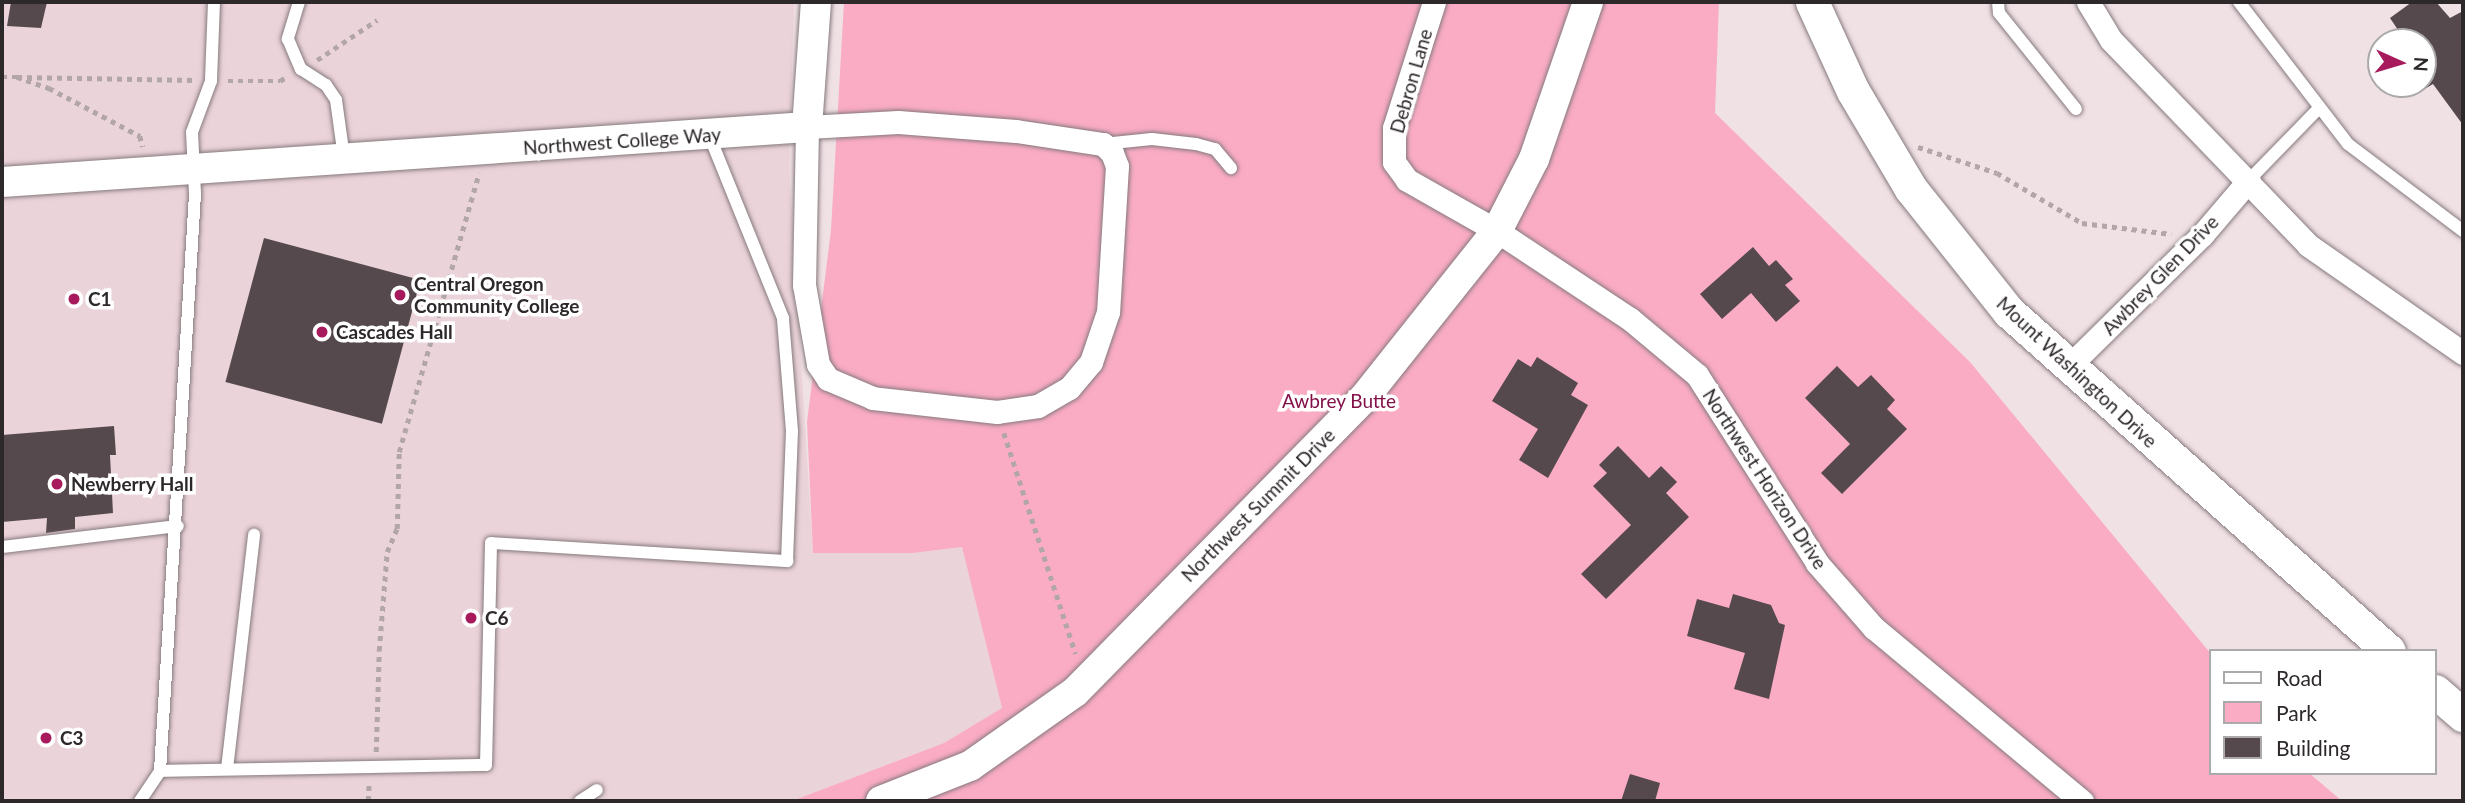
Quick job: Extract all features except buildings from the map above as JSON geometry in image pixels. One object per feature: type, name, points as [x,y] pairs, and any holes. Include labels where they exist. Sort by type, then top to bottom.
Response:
[{"type":"main road","name":"Mount Washington Drive","points":[[1812,2],[1877,134],[1952,245],[2009,313],[2067,368],[2387,649]]},
{"type":"main road","points":[[2437,693],[2463,716]]},
{"type":"street","points":[[816,2],[807,127],[804,285],[818,365],[828,379],[873,398],[997,412],[1038,405],[1069,388],[1090,362],[1108,312],[1117,166],[1103,144]]},
{"type":"street","name":"Debron Lane","points":[[1434,2],[1394,128],[1394,162],[1406,180],[1497,231]]},
{"type":"street","name":"Northwest Summit Drive","points":[[881,801],[970,766],[1033,726],[1085,681],[1364,398],[1497,231],[1534,159],[1588,2]]},
{"type":"street","points":[[2088,2],[2111,40],[2249,180],[2308,245],[2463,353]]},
{"type":"street","name":"Northwest College Way","points":[[2,182],[898,122],[1103,144]]},
{"type":"street","name":"Awbrey Glen Drive","points":[[2067,368],[2202,235],[2249,180]]},
{"type":"street","name":"Northwest Horizon Drive","points":[[1497,231],[1630,319],[1697,374],[1817,563],[1874,628],[2082,801]]},
{"type":"lane","points":[[140,801],[160,771],[178,526],[194,169],[192,132],[211,81],[214,2]]},
{"type":"lane","points":[[299,2],[288,39],[301,69],[326,85],[335,100],[344,158]]},
{"type":"lane","points":[[1998,2],[1999,13],[2076,109]]},
{"type":"lane","points":[[2239,2],[2348,144],[2463,231]]},
{"type":"lane","points":[[2249,180],[2319,108]]},
{"type":"lane","points":[[160,771],[486,765],[491,543],[787,561],[792,431],[783,318],[708,135]]},
{"type":"lane","name":"Northwest College Way","points":[[1103,144],[1152,139],[1196,144],[1215,149],[1231,168]]},
{"type":"lane","points":[[2,547],[178,526]]},
{"type":"lane","points":[[227,769],[254,536]]},
{"type":"lane","points":[[580,801],[597,790]]},
{"type":"path","points":[[2,77],[211,81]]},
{"type":"path","points":[[17,77],[140,136],[146,172]]},
{"type":"path","points":[[1877,134],[1997,173],[2082,223],[2141,233],[2202,235]]},
{"type":"path","points":[[368,801],[373,766],[387,552],[397,529],[398,452],[479,175],[479,150]]},
{"type":"path","points":[[997,412],[1085,681]]},
{"type":"shaded area","name":"Central Oregon Community College","points":[[2,2],[794,2],[789,168],[813,553],[913,553],[962,547],[1002,708],[944,743],[792,801],[2,801]]},
{"type":"green space","name":"Awbrey Butte","points":[[844,2],[1719,2],[1715,113],[1970,362],[2210,653],[2210,775],[2311,775],[2342,801],[792,801],[944,743],[1002,708],[962,547],[913,553],[813,553],[807,422],[831,230]]},
{"type":"place","name":"Central Oregon Community College","points":[[400,295]]},
{"type":"place","name":"C1","points":[[74,299]]},
{"type":"place","name":"Cascades Hall","points":[[322,332]]},
{"type":"place","name":"Newberry Hall","points":[[57,484]]},
{"type":"place","name":"C6","points":[[471,618]]},
{"type":"place","name":"C3","points":[[46,738]]}]
